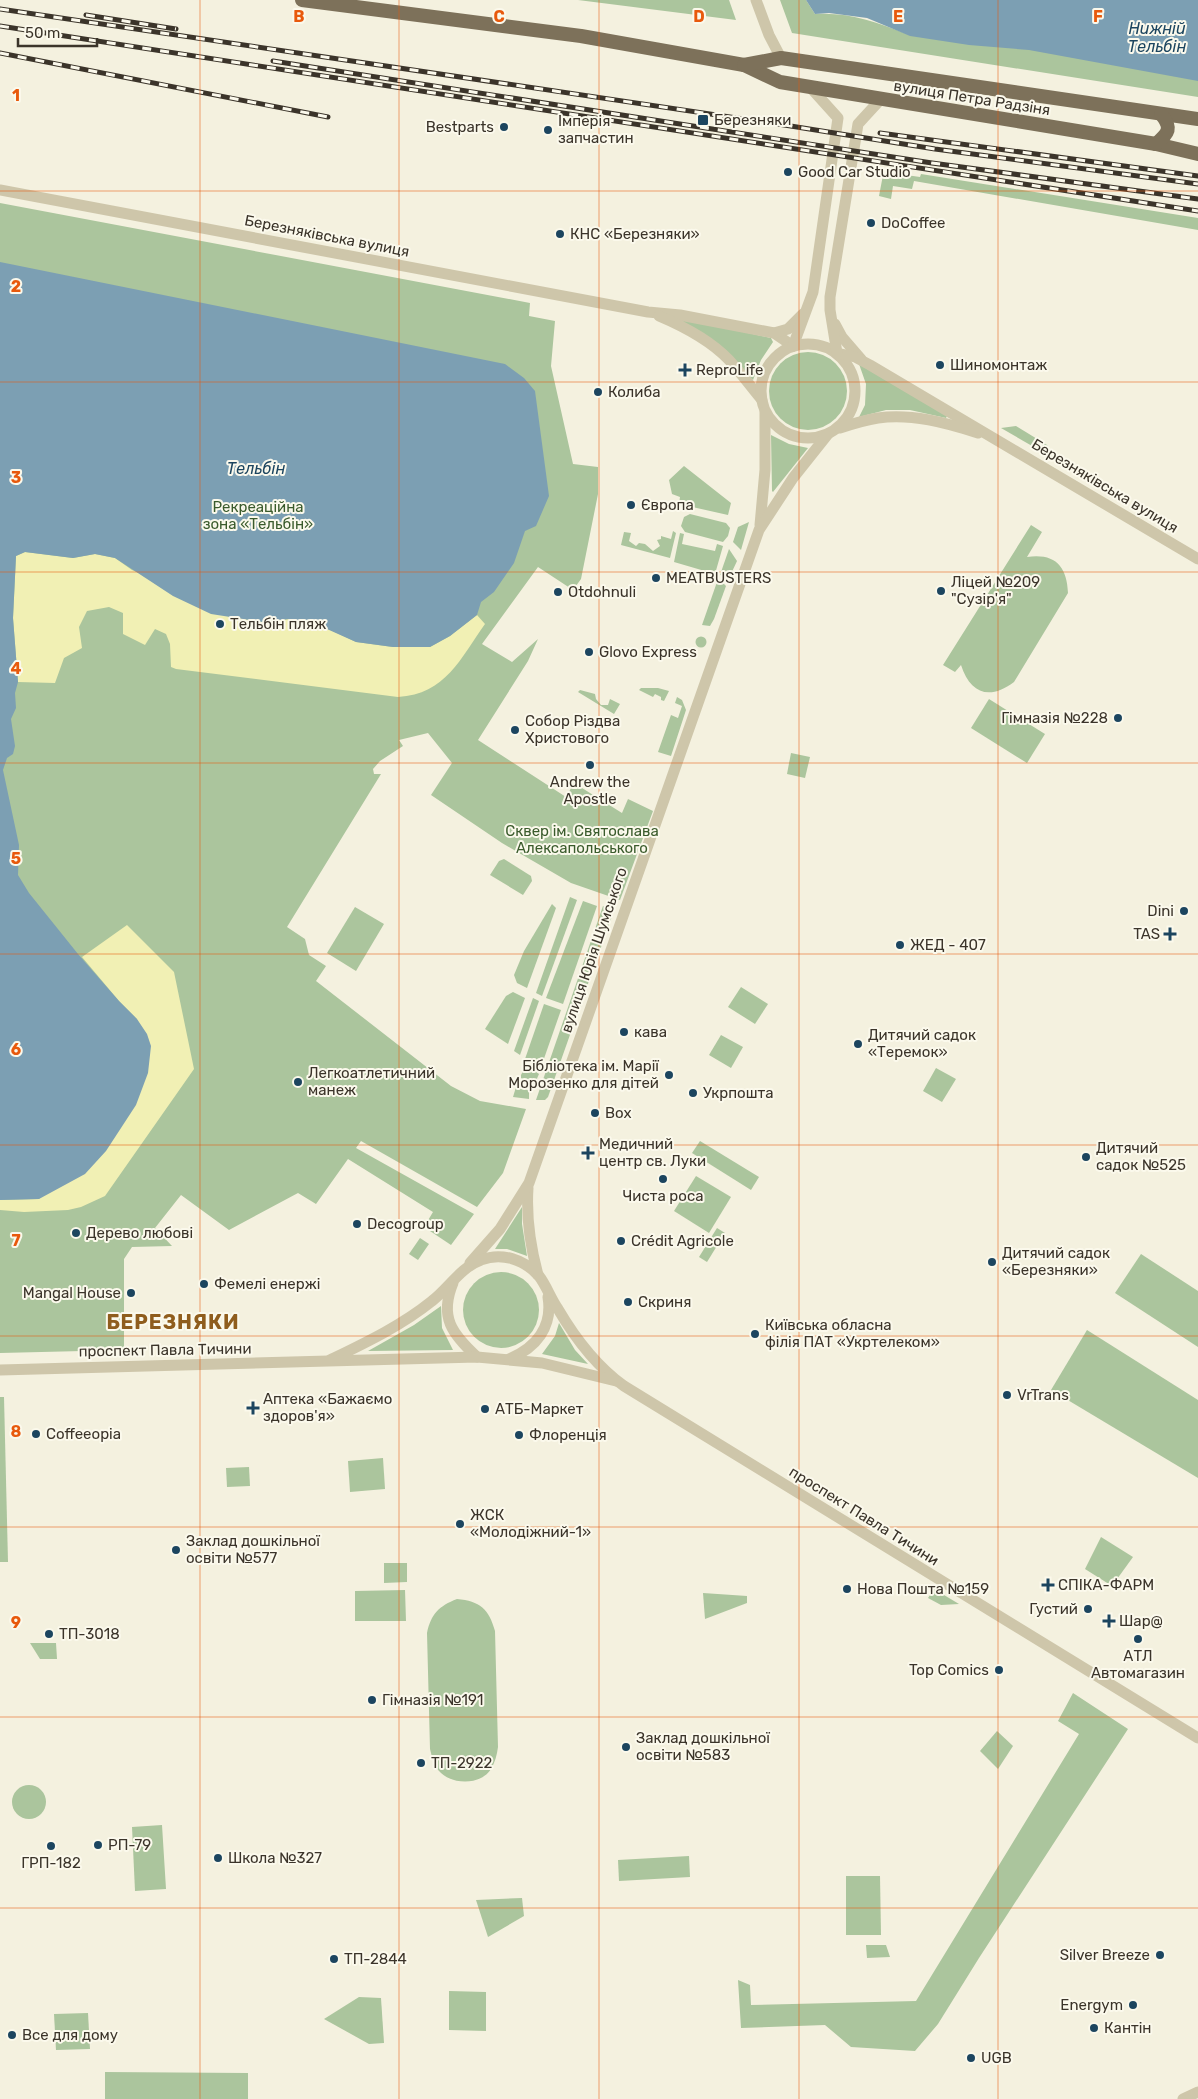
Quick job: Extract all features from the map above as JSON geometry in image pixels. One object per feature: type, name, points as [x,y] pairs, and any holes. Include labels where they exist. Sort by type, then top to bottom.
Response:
[{"type":"main road","name":"вулиця Петра Радзіня","points":[[302,0],[581,36],[744,65],[780,82],[811,88],[1156,144],[1198,154]]},
{"type":"main road","name":"вулиця Петра Радзіня","points":[[744,65],[781,58],[1198,119]]},
{"type":"main road","points":[[1156,144],[1166,136],[1168,130],[1168,123],[1161,114]]},
{"type":"street","points":[[756,0],[769,35],[781,58]]},
{"type":"street","points":[[793,346],[810,305],[814,288],[838,118],[811,88]]},
{"type":"street","points":[[837,353],[831,315],[831,290],[858,124],[880,100]]},
{"type":"street","name":"Березняківська вулиця","points":[[0,190],[648,312],[680,315],[774,333],[793,346]]},
{"type":"street","points":[[774,333],[792,327],[810,305]]},
{"type":"street","name":"Березняківська вулиця","points":[[648,312],[684,327],[719,351],[736,368],[764,405]]},
{"type":"street","points":[[831,315],[840,334],[862,360]]},
{"type":"street","points":[[807,343],[820,345],[837,353],[851,371],[856,393],[849,415],[832,431],[812,438],[792,435],[774,423],[764,405],[762,384],[766,369],[776,356],[793,346],[807,343]]},
{"type":"street","name":"Березняківська вулиця","points":[[837,353],[855,356],[862,360],[996,438],[1198,560]]},
{"type":"street","name":"вулиця Юрія Шумського","points":[[467,1267],[500,1229],[529,1183],[759,530],[765,470],[764,405]]},
{"type":"street","name":"Березняківська вулиця","points":[[832,431],[877,418],[905,418],[947,424],[996,438]]},
{"type":"street","name":"вулиця Юрія Шумського","points":[[759,530],[793,478],[832,431]]},
{"type":"street","name":"вулиця Юрія Шумського","points":[[529,1183],[526,1213],[531,1248],[538,1276]]},
{"type":"street","name":"проспект Павла Тичини","points":[[330,1360],[402,1323],[432,1301],[454,1282],[467,1267],[480,1260],[494,1256],[511,1258],[526,1265],[538,1276],[571,1331],[592,1357],[618,1381],[1198,1738]]},
{"type":"street","name":"проспект Павла Тичини","points":[[454,1282],[449,1294],[448,1320],[460,1342],[477,1357]]},
{"type":"street","name":"проспект Павла Тичини","points":[[508,1359],[531,1347],[541,1336],[548,1322],[550,1307],[547,1292]]},
{"type":"street","name":"проспект Павла Тичини","points":[[0,1370],[477,1357],[542,1363],[618,1381]]},
{"type":"street","points":[[1183,2099],[1198,2092]]},
{"type":"green space","points":[[578,0],[729,0],[736,20]]},
{"type":"green space","points":[[780,0],[806,0],[815,14],[851,16],[907,34],[1198,66],[1198,97],[792,33]]},
{"type":"green space","points":[[921,174],[1198,218],[1198,230],[914,181],[912,189],[893,186],[891,199],[879,196],[883,175],[920,177]]},
{"type":"green space","name":"Рекреаційна зона «Тельбін»","points":[[0,203],[530,303],[529,316],[555,321],[551,366],[573,464],[598,467],[598,494],[581,579],[573,590],[538,567],[482,644],[512,662],[538,639],[528,661],[478,740],[566,797],[574,783],[622,813],[628,799],[653,811],[620,900],[571,883],[502,843],[431,795],[452,763],[428,733],[399,740],[403,746],[380,761],[373,769],[374,774],[381,774],[287,927],[305,939],[309,955],[326,966],[316,981],[451,1086],[480,1101],[526,1109],[503,1173],[477,1207],[361,1141],[356,1148],[474,1214],[451,1245],[424,1227],[433,1212],[348,1159],[316,1204],[298,1193],[229,1230],[181,1195],[155,1228],[172,1246],[132,1247],[124,1259],[124,1350],[0,1353]]},
{"type":"green space","points":[[684,319],[771,338],[773,342],[761,360],[753,380],[683,322]]},
{"type":"green space","points":[[808,352],[823,355],[840,369],[844,376],[847,391],[844,406],[830,423],[823,427],[808,430],[793,427],[776,413],[772,406],[769,391],[772,376],[786,359],[793,355]]},
{"type":"green space","points":[[859,364],[947,416],[946,418],[910,410],[886,410],[859,417],[865,405],[866,384]]},
{"type":"green space","points":[[1016,426],[1047,445],[1053,458],[1001,428]]},
{"type":"green space","points":[[771,435],[789,444],[808,448],[773,492],[772,491]]},
{"type":"green space","points":[[684,466],[731,503],[728,515],[679,504],[680,497],[672,494],[669,480]]},
{"type":"green space","points":[[690,514],[726,523],[730,528],[728,536],[723,542],[685,532],[681,526],[684,517]]},
{"type":"green space","points":[[749,522],[741,550],[733,542],[738,527]]},
{"type":"green space","points":[[1031,525],[1042,532],[1027,557],[1045,557],[1058,563],[1065,575],[1068,593],[1014,682],[996,691],[982,691],[975,688],[970,682],[961,665],[955,672],[943,665]]},
{"type":"green space","points":[[673,531],[676,533],[670,558],[621,545],[624,532],[631,533],[629,541],[636,546],[639,543],[645,544],[653,551],[660,546],[657,540],[661,539],[661,536],[671,539]]},
{"type":"green space","points":[[680,533],[684,534],[682,544],[715,551],[717,544],[723,546],[715,574],[674,562]]},
{"type":"green space","points":[[729,549],[737,561],[730,576],[720,575]]},
{"type":"green space","points":[[717,582],[723,583],[726,586],[710,626],[702,625]]},
{"type":"green space","points":[[701,636],[707,642],[701,648],[695,642]]},
{"type":"green space","points":[[641,688],[658,688],[669,691],[664,701],[655,694],[653,697],[639,690]]},
{"type":"green space","points":[[580,690],[595,694],[596,699],[601,705],[608,705],[610,699],[620,704],[614,714],[578,692]]},
{"type":"green space","points":[[677,697],[682,700],[686,710],[671,756],[658,752],[671,715],[678,718],[682,706],[675,703]]},
{"type":"green space","points":[[989,699],[1045,734],[1027,763],[971,728]]},
{"type":"green space","points":[[791,753],[810,757],[805,778],[787,774]]},
{"type":"green space","points":[[504,859],[531,876],[532,881],[523,895],[490,875],[499,861]]},
{"type":"green space","points":[[570,897],[577,900],[542,996],[536,993]]},
{"type":"green space","points":[[583,901],[597,906],[563,1004],[546,998]]},
{"type":"green space","points":[[552,904],[556,908],[527,988],[517,983],[514,975],[524,951]]},
{"type":"green space","points":[[603,906],[611,912],[612,916],[548,1097],[545,1100],[536,1100]]},
{"type":"green space","points":[[355,907],[384,924],[356,971],[327,953]]},
{"type":"green space","points":[[741,987],[768,1004],[755,1024],[728,1007]]},
{"type":"green space","points":[[513,992],[525,998],[508,1044],[485,1029],[506,996]]},
{"type":"green space","points":[[533,998],[539,1001],[520,1055],[514,1051]]},
{"type":"green space","points":[[544,1004],[561,1010],[540,1070],[525,1059]]},
{"type":"green space","points":[[721,1035],[743,1047],[731,1068],[709,1055]]},
{"type":"green space","points":[[526,1065],[539,1074],[532,1085],[521,1078]]},
{"type":"green space","points":[[936,1068],[956,1079],[942,1102],[923,1091]]},
{"type":"green space","points":[[520,1085],[529,1091],[529,1099],[513,1097],[516,1087]]},
{"type":"green space","points":[[700,1141],[759,1177],[751,1190],[692,1153]]},
{"type":"green space","points":[[696,1176],[731,1197],[709,1233],[674,1211]]},
{"type":"green space","points":[[522,1207],[522,1224],[527,1256],[507,1249],[495,1249]]},
{"type":"green space","points":[[717,1228],[725,1233],[707,1262],[699,1257]]},
{"type":"green space","points":[[420,1238],[429,1244],[418,1260],[409,1254]]},
{"type":"green space","points":[[1141,1254],[1198,1291],[1198,1347],[1115,1293]]},
{"type":"green space","points":[[494,1272],[508,1272],[522,1278],[533,1289],[539,1303],[536,1325],[528,1337],[508,1348],[494,1348],[480,1342],[469,1331],[463,1317],[463,1303],[469,1289],[480,1278]]},
{"type":"green space","points":[[441,1306],[442,1328],[453,1350],[368,1351],[414,1325]]},
{"type":"green space","points":[[559,1323],[575,1350],[588,1364],[542,1354],[555,1336]]},
{"type":"green space","points":[[1087,1330],[1198,1400],[1198,1478],[1051,1390]]},
{"type":"green space","points":[[0,1397],[4,1397],[8,1562],[0,1562]]},
{"type":"green space","points":[[383,1458],[385,1489],[350,1492],[348,1461]]},
{"type":"green space","points":[[249,1467],[250,1486],[227,1487],[226,1468]]},
{"type":"green space","points":[[1101,1537],[1133,1557],[1112,1586],[1085,1569]]},
{"type":"green space","points":[[384,1563],[407,1563],[407,1582],[384,1583]]},
{"type":"green space","points":[[934,1589],[959,1604],[941,1605],[928,1598]]},
{"type":"green space","points":[[405,1590],[406,1621],[355,1621],[355,1591]]},
{"type":"green space","points":[[703,1593],[747,1596],[747,1603],[705,1619]]},
{"type":"green space","points":[[457,1599],[478,1604],[490,1617],[495,1631],[497,1753],[495,1761],[487,1774],[467,1782],[453,1780],[441,1773],[435,1765],[430,1749],[427,1633],[431,1621],[437,1612],[445,1605]]},
{"type":"green space","points":[[30,1643],[56,1643],[57,1659],[40,1659]]},
{"type":"green space","points":[[1073,1693],[1128,1729],[938,2024],[915,2051],[851,2047],[825,2025],[741,2028],[738,1980],[750,1985],[751,2005],[916,2001],[1079,1734],[1058,1721]]},
{"type":"green space","points":[[997,1731],[1013,1746],[998,1769],[980,1751]]},
{"type":"green space","points":[[29,1785],[41,1790],[46,1802],[41,1814],[29,1819],[17,1814],[12,1802],[17,1790]]},
{"type":"green space","points":[[162,1825],[166,1889],[135,1891],[132,1827]]},
{"type":"green space","points":[[689,1856],[690,1877],[619,1881],[618,1860]]},
{"type":"green space","points":[[846,1876],[880,1876],[881,1935],[846,1935]]},
{"type":"green space","points":[[522,1898],[524,1916],[488,1937],[476,1900]]},
{"type":"green space","points":[[866,1945],[886,1945],[890,1957],[867,1958]]},
{"type":"green space","points":[[449,1991],[486,1992],[486,2031],[449,2030]]},
{"type":"green space","points":[[359,1997],[381,1998],[384,2043],[369,2044],[324,2019]]},
{"type":"green space","points":[[88,2013],[90,2049],[56,2050],[54,2014]]},
{"type":"green space","points":[[105,2072],[248,2073],[248,2099],[105,2099]]},
{"type":"sand","name":"Тельбін пляж","points":[[25,552],[73,558],[95,554],[115,558],[132,570],[248,620],[263,622],[289,619],[318,624],[356,642],[393,647],[430,647],[450,636],[477,615],[485,624],[459,662],[440,682],[414,694],[398,697],[176,669],[171,667],[170,644],[166,634],[155,629],[145,645],[123,634],[123,613],[109,607],[87,611],[79,627],[82,648],[64,658],[55,683],[18,682],[13,618],[16,556]]},
{"type":"sand","points":[[127,925],[174,972],[194,1069],[105,1196],[81,1207],[68,1210],[24,1212],[0,1210],[0,1200],[39,1199],[137,1019],[119,1001],[82,957]]},
{"type":"water","name":"Нижній Тельбін","points":[[806,0],[1198,0],[1198,81],[1029,50],[969,45],[910,36],[867,18],[829,13],[815,14]]},
{"type":"water","name":"Тельбін","points":[[0,262],[505,364],[524,378],[535,391],[549,496],[536,526],[525,531],[514,563],[494,592],[481,602],[477,615],[450,636],[430,647],[393,647],[356,642],[318,625],[289,619],[263,622],[211,614],[173,596],[115,558],[95,554],[73,558],[25,552],[16,556],[13,618],[18,682],[15,693],[16,708],[11,719],[15,746],[13,754],[7,758],[3,770],[19,845],[18,875],[29,893],[78,954],[137,1019],[147,1034],[151,1046],[148,1073],[136,1105],[106,1151],[85,1174],[39,1199],[0,1200]]},
{"type":"railway","points":[[0,9],[935,149],[1198,184]]},
{"type":"railway","points":[[86,15],[176,29]]},
{"type":"railway","points":[[0,26],[1198,211]]},
{"type":"railway","points":[[0,53],[328,117]]},
{"type":"railway","points":[[273,61],[932,163],[1198,199]]},
{"type":"railway","points":[[880,133],[1198,176]]},
{"type":"place","name":"Березняки","points":[[703,120]]},
{"type":"place","name":"Bestparts","points":[[504,127]]},
{"type":"place","name":"Імперія запчастин","points":[[548,130]]},
{"type":"place","name":"Good Car Studio","points":[[788,172]]},
{"type":"place","name":"DoCoffee","points":[[871,223]]},
{"type":"place","name":"КНС «Березняки»","points":[[560,234]]},
{"type":"place","name":"Шиномонтаж","points":[[940,365]]},
{"type":"place","name":"ReproLife","points":[[685,370]]},
{"type":"place","name":"Колиба","points":[[598,392]]},
{"type":"place","name":"Європа","points":[[631,505]]},
{"type":"place","name":"MEATBUSTERS","points":[[656,578]]},
{"type":"place","name":"Ліцей №209 \"Сузір'я\"","points":[[941,591]]},
{"type":"place","name":"Otdohnuli","points":[[558,592]]},
{"type":"place","name":"Тельбін пляж","points":[[220,624]]},
{"type":"place","name":"Glovo Express","points":[[589,652]]},
{"type":"place","name":"Гімназія №228","points":[[1118,718]]},
{"type":"place","name":"Собор Різдва Христового","points":[[515,730]]},
{"type":"place","name":"Andrew the Apostle","points":[[590,765]]},
{"type":"place","name":"Dini","points":[[1184,911]]},
{"type":"place","name":"TAS","points":[[1170,934]]},
{"type":"place","name":"ЖЕД - 407","points":[[900,945]]},
{"type":"place","name":"кава","points":[[624,1032]]},
{"type":"place","name":"Дитячий садок «Теремок»","points":[[858,1044]]},
{"type":"place","name":"Бібліотека ім. Марії Морозенко для дітей","points":[[669,1075]]},
{"type":"place","name":"Легкоатлетичний манеж","points":[[298,1082]]},
{"type":"place","name":"Укрпошта","points":[[693,1093]]},
{"type":"place","name":"Box","points":[[595,1113]]},
{"type":"place","name":"Медичний центр св. Луки","points":[[588,1153]]},
{"type":"place","name":"Дитячий садок №525","points":[[1086,1157]]},
{"type":"place","name":"Чиста роса","points":[[663,1179]]},
{"type":"place","name":"Decogroup","points":[[357,1224]]},
{"type":"place","name":"Дерево любові","points":[[76,1233]]},
{"type":"place","name":"Crédit Agricole","points":[[621,1241]]},
{"type":"place","name":"Дитячий садок «Березняки»","points":[[992,1262]]},
{"type":"place","name":"Фемелі енержі","points":[[204,1284]]},
{"type":"place","name":"Mangal House","points":[[131,1293]]},
{"type":"place","name":"Скриня","points":[[628,1302]]},
{"type":"place","name":"Київська обласна філія ПАТ «Укртелеком»","points":[[755,1334]]},
{"type":"place","name":"VrTrans","points":[[1007,1395]]},
{"type":"place","name":"Аптека «Бажаємо здоров'я»","points":[[253,1408]]},
{"type":"place","name":"АТБ-Маркет","points":[[485,1409]]},
{"type":"place","name":"Coffeeopia","points":[[36,1434]]},
{"type":"place","name":"Флоренція","points":[[519,1435]]},
{"type":"place","name":"ЖСК «Молодіжний-1»","points":[[460,1524]]},
{"type":"place","name":"Заклад дошкільної освіти №577","points":[[176,1550]]},
{"type":"place","name":"СПІКА-ФАРМ","points":[[1048,1585]]},
{"type":"place","name":"Нова Пошта №159","points":[[847,1589]]},
{"type":"place","name":"Густий","points":[[1088,1609]]},
{"type":"place","name":"Шар@","points":[[1109,1621]]},
{"type":"place","name":"ТП-3018","points":[[49,1634]]},
{"type":"place","name":"АТЛ Автомагазин","points":[[1138,1639]]},
{"type":"place","name":"Top Comics","points":[[999,1670]]},
{"type":"place","name":"Гімназія №191","points":[[372,1700]]},
{"type":"place","name":"Заклад дошкільної освіти №583","points":[[626,1747]]},
{"type":"place","name":"ТП-2922","points":[[421,1763]]},
{"type":"place","name":"РП-79","points":[[98,1845]]},
{"type":"place","name":"ГРП-182","points":[[51,1846]]},
{"type":"place","name":"Школа №327","points":[[218,1858]]},
{"type":"place","name":"Silver Breeze","points":[[1160,1955]]},
{"type":"place","name":"ТП-2844","points":[[334,1959]]},
{"type":"place","name":"Energym","points":[[1133,2005]]},
{"type":"place","name":"Кантін","points":[[1094,2028]]},
{"type":"place","name":"Все для дому","points":[[12,2035]]},
{"type":"place","name":"UGB","points":[[971,2058]]},
{"type":"district","name":"БЕРЕЗНЯКИ","points":[[173,1322]]},
{"type":"park label","name":"Сквер ім. Святослава Алексапольського","points":[[582,840]]}]
